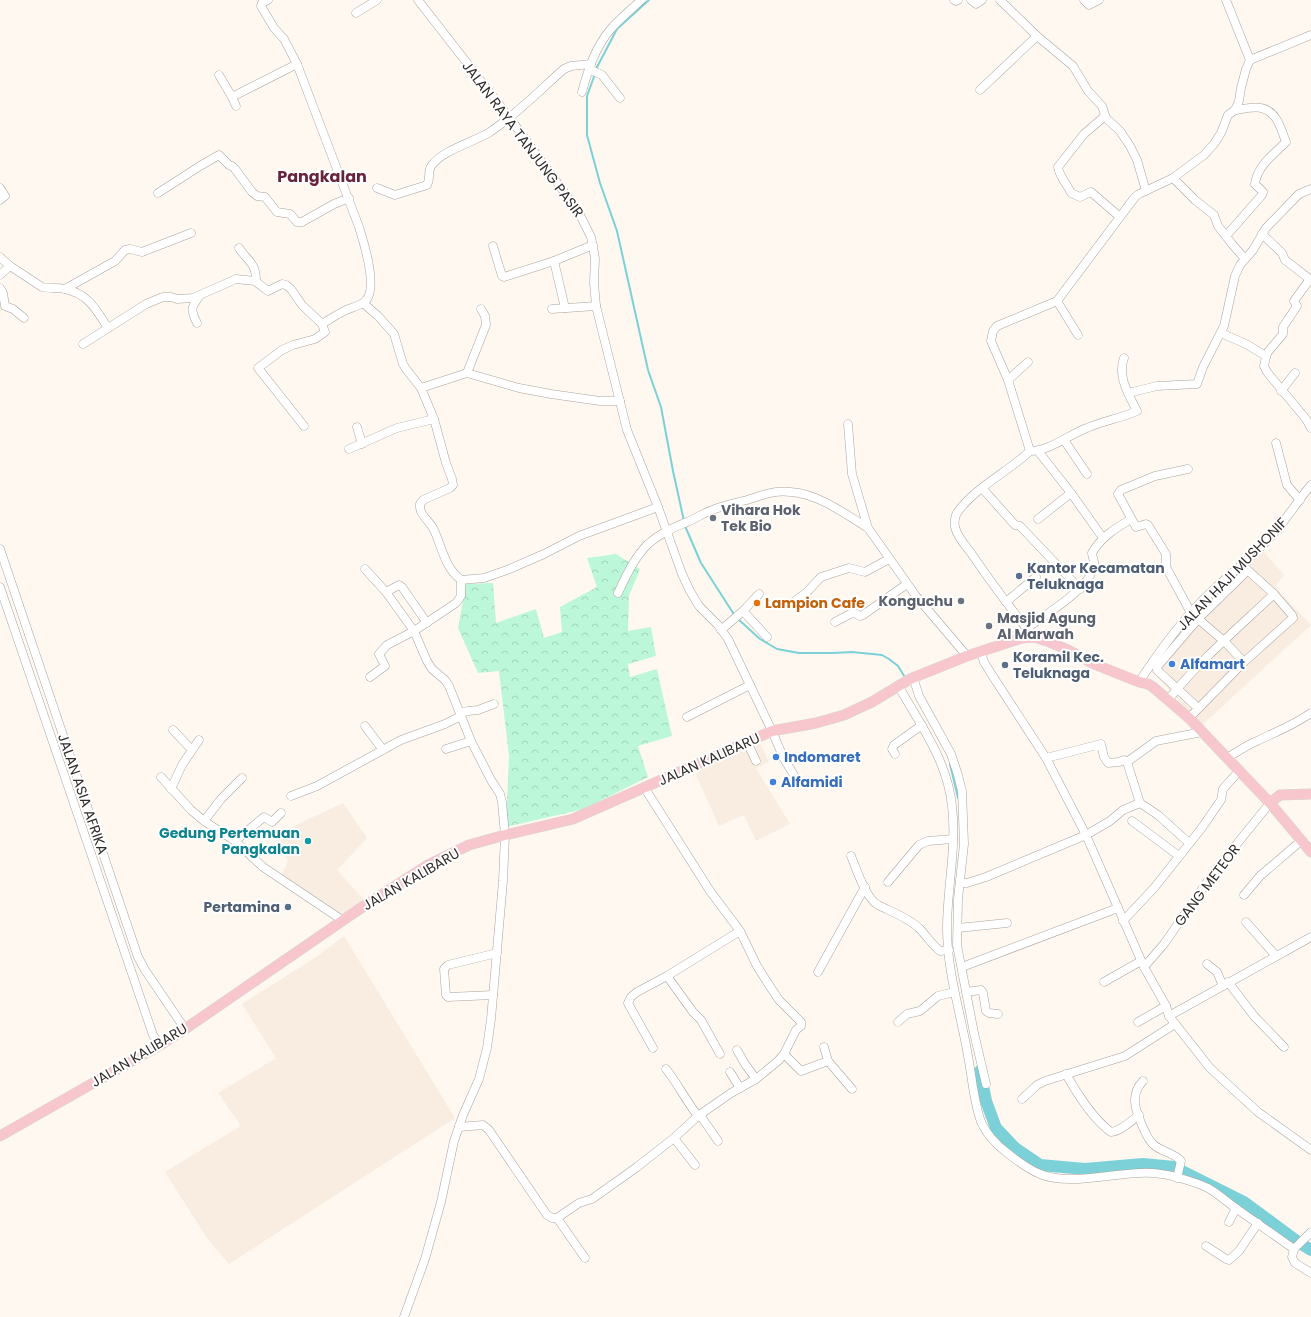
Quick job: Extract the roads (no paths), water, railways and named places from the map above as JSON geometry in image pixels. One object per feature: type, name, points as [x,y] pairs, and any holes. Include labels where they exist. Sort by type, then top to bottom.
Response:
[{"type":"main road","name":"JALAN KALIBARU","points":[[0,1136],[160,1045],[342,920],[428,865],[469,845],[572,819],[772,731],[816,723],[844,715],[872,702],[906,681],[968,656],[1022,638],[1034,637]]},
{"type":"main road","points":[[1034,637],[1068,650],[1094,664],[1138,682],[1148,684],[1189,718],[1270,803],[1311,852]]},
{"type":"main road","points":[[1270,803],[1280,795],[1311,794]]},
{"type":"street","points":[[356,13],[378,0]]},
{"type":"street","name":"JALAN RAYA TANJUNG PASIR","points":[[418,0],[509,117],[578,210],[591,237],[593,245],[595,258],[594,283],[596,306],[628,430],[668,530],[682,574],[699,606],[728,639],[772,731],[784,760],[797,780]]},
{"type":"street","points":[[582,92],[590,68],[601,43],[609,31],[641,0]]},
{"type":"street","points":[[954,0],[958,0]]},
{"type":"street","points":[[971,0],[976,4],[982,0]]},
{"type":"street","points":[[1000,0],[1037,36],[1073,66],[1088,92],[1102,106],[1105,116],[1120,131],[1137,160],[1146,191]]},
{"type":"street","points":[[1084,0],[1089,5],[1099,0]]},
{"type":"street","points":[[1226,0],[1250,60]]},
{"type":"street","points":[[265,2],[261,6],[276,32],[284,39],[296,64],[348,198],[364,244],[371,282],[370,294],[363,303],[344,311],[322,324]]},
{"type":"street","points":[[1235,110],[1239,101],[1246,69],[1250,60],[1311,35]]},
{"type":"street","points":[[980,90],[1037,36]]},
{"type":"street","points":[[232,97],[296,64]]},
{"type":"street","points":[[377,188],[396,195],[427,185],[429,182],[429,169],[438,159],[457,148],[480,138],[509,117],[564,69],[571,66],[590,68],[599,73],[620,98]]},
{"type":"street","points":[[218,75],[236,106]]},
{"type":"street","points":[[1103,538],[1071,493],[1034,451],[1008,380],[991,341],[992,331],[997,326],[1057,301],[1135,197],[1142,192],[1172,178],[1204,155],[1219,137],[1228,115],[1235,110],[1260,107],[1270,112],[1279,123],[1286,142],[1264,163],[1259,171],[1255,184],[1263,192],[1262,195],[1226,236]]},
{"type":"street","points":[[1105,116],[1084,134],[1058,167],[1059,172],[1071,193],[1080,197],[1091,192],[1120,217]]},
{"type":"street","points":[[158,193],[219,155],[227,164],[235,169],[252,192],[257,196],[265,197],[277,212],[290,214],[297,222],[302,222],[348,198]]},
{"type":"street","points":[[1172,178],[1195,200],[1215,216],[1218,226],[1245,259]]},
{"type":"street","points":[[0,188],[5,196],[0,200]]},
{"type":"street","points":[[1128,393],[1158,386],[1197,384],[1203,366],[1221,333],[1228,312],[1235,276],[1240,265],[1255,246],[1266,228],[1299,194],[1311,189]]},
{"type":"street","points":[[65,289],[115,261],[125,250],[130,249],[142,252],[191,233]]},
{"type":"street","points":[[1262,234],[1282,253],[1285,260],[1310,280],[1294,301],[1297,306],[1283,327],[1283,334],[1269,349],[1266,356],[1265,370],[1281,391],[1306,419],[1311,428]]},
{"type":"street","points":[[493,246],[502,276],[504,277],[554,261],[593,245]]},
{"type":"street","points":[[239,248],[254,266],[256,281]]},
{"type":"street","points":[[0,257],[10,266],[42,286],[48,288],[65,289],[85,297],[91,302],[108,328]]},
{"type":"street","points":[[554,261],[566,308]]},
{"type":"street","points":[[0,275],[10,266]]},
{"type":"street","points":[[83,344],[146,304],[167,296],[181,299],[200,295],[233,280],[256,281],[268,291],[282,284],[286,285],[302,305],[322,324],[325,332],[318,338],[282,350],[258,368],[304,426]]},
{"type":"street","points":[[0,288],[3,293],[5,306],[13,309],[24,318]]},
{"type":"street","points":[[197,323],[192,310],[200,295]]},
{"type":"street","points":[[1057,301],[1078,335]]},
{"type":"street","points":[[363,303],[378,316],[394,334],[403,364],[421,388],[434,419],[453,485],[450,488],[423,500],[420,504],[420,508],[422,515],[432,526],[450,569],[461,580],[461,596],[459,600],[427,623],[380,651],[379,656],[385,666],[370,677]]},
{"type":"street","points":[[552,308],[596,306]]},
{"type":"street","points":[[467,373],[486,325],[485,316],[481,309]]},
{"type":"street","points":[[1221,333],[1246,344],[1266,356]]},
{"type":"street","points":[[1034,637],[1014,614],[967,547],[955,527],[954,521],[958,512],[982,488],[1034,451],[1064,440],[1085,428],[1137,411],[1124,383],[1122,374],[1124,358]]},
{"type":"street","points":[[1008,380],[1028,362]]},
{"type":"street","points":[[421,388],[467,373],[519,388],[551,394],[600,401],[620,401]]},
{"type":"street","points":[[1281,391],[1295,373]]},
{"type":"street","points":[[350,450],[397,428],[434,419]]},
{"type":"street","points":[[848,424],[852,474],[868,528],[889,560],[916,596],[968,656]]},
{"type":"street","points":[[356,427],[362,444]]},
{"type":"street","points":[[1064,440],[1087,474]]},
{"type":"street","points":[[1276,443],[1287,485],[1300,500]]},
{"type":"street","points":[[1188,469],[1155,476],[1120,491],[1118,494],[1136,527],[1148,524],[1166,554],[1166,567],[1191,613],[1224,641],[1244,662]]},
{"type":"street","name":"JALAN HAJI MUSHONIF","points":[[1138,682],[1163,646],[1191,613],[1210,592],[1244,568],[1311,485]]},
{"type":"street","points":[[982,488],[1015,525],[1020,526],[1080,589]]},
{"type":"street","points":[[618,593],[627,572],[634,561],[647,545],[668,530],[716,508],[772,492],[791,491],[826,503],[868,528]]},
{"type":"street","points":[[1038,519],[1071,493]]},
{"type":"street","points":[[461,580],[484,578],[507,570],[544,554],[579,536],[658,507]]},
{"type":"street","points":[[1027,628],[1080,589],[1092,573],[1094,564],[1092,553],[1103,538],[1131,519]]},
{"type":"street","name":"JALAN ASIA AFRIKA","points":[[0,549],[138,957],[145,970],[185,1029]]},
{"type":"street","points":[[791,604],[821,577],[849,568],[865,572],[889,560]]},
{"type":"street","points":[[1189,718],[1244,662],[1293,618],[1274,594],[1244,568],[1157,667],[1157,670],[1198,708]]},
{"type":"street","points":[[365,569],[386,592],[414,631],[432,669],[445,680],[449,686],[471,741],[500,794],[505,835],[497,954],[487,1048],[479,1079],[463,1115],[454,1141],[441,1202],[429,1245],[404,1317]]},
{"type":"street","points":[[1006,602],[1036,578]]},
{"type":"street","points":[[835,622],[850,614],[855,613],[860,616],[863,615],[907,584]]},
{"type":"street","points":[[386,592],[399,585],[402,586],[427,623]]},
{"type":"street","name":"JALAN ASIA AFRIKA","points":[[0,587],[153,1035],[160,1045]]},
{"type":"street","points":[[721,630],[741,613],[759,594]]},
{"type":"street","points":[[1168,700],[1224,641],[1274,594]]},
{"type":"street","points":[[741,613],[767,637]]},
{"type":"street","points":[[981,652],[984,662],[1046,758],[1086,835],[1142,964],[1166,1006],[1169,1016],[1210,1068],[1258,1112],[1311,1150]]},
{"type":"street","points":[[906,681],[922,725],[939,755],[949,788],[952,806],[953,839],[947,928],[949,950],[954,992],[979,1114],[983,1125],[995,1142],[1005,1151],[1040,1174],[1059,1178],[1101,1177],[1139,1172],[1162,1174],[1179,1172],[1208,1188],[1295,1249]]},
{"type":"street","points":[[906,681],[919,696],[951,754],[961,786],[963,798],[964,844],[958,899],[957,945],[980,1063],[986,1084]]},
{"type":"street","points":[[687,717],[750,685]]},
{"type":"street","points":[[291,796],[317,786],[401,740],[445,724],[468,710],[478,710],[494,704]]},
{"type":"street","points":[[1227,758],[1257,741],[1295,724],[1311,713]]},
{"type":"street","points":[[895,754],[892,749],[894,745],[922,725]]},
{"type":"street","points":[[365,726],[383,750]]},
{"type":"street","points":[[173,730],[192,750]]},
{"type":"street","points":[[1046,758],[1100,744],[1104,757],[1108,763],[1124,760],[1127,762],[1156,741],[1202,732]]},
{"type":"street","points":[[171,789],[182,765],[199,740]]},
{"type":"street","points":[[446,749],[471,741]]},
{"type":"street","points":[[747,742],[756,761]]},
{"type":"street","points":[[1127,762],[1140,803],[1158,815],[1189,843]]},
{"type":"street","points":[[1123,921],[1154,888],[1179,856],[1221,800],[1223,789],[1240,771]]},
{"type":"street","points":[[161,777],[204,822],[235,841],[263,867],[342,920]]},
{"type":"street","points":[[204,822],[222,798],[242,778]]},
{"type":"street","points":[[459,1127],[482,1125],[489,1130],[547,1216],[557,1218],[579,1203],[592,1199],[637,1168],[674,1138],[699,1115],[756,1079],[778,1061],[784,1054],[796,1030],[801,1026],[802,1022],[779,1000],[769,985],[757,966],[740,931],[710,891],[644,787]]},
{"type":"street","points":[[960,883],[967,883],[986,877],[1086,835],[1110,821],[1123,810],[1140,803]]},
{"type":"street","name":"GANG METEOR","points":[[1104,982],[1142,964],[1164,944],[1214,872],[1270,803]]},
{"type":"street","points":[[235,841],[264,817],[272,822],[281,813]]},
{"type":"street","points":[[1132,821],[1179,856]]},
{"type":"street","points":[[888,882],[919,845],[928,841],[953,839]]},
{"type":"street","points":[[1244,895],[1260,876],[1302,840]]},
{"type":"street","points":[[851,856],[872,899],[879,905],[907,918],[919,927],[940,951],[949,950]]},
{"type":"street","points":[[818,972],[865,887]]},
{"type":"street","points":[[962,967],[1118,908]]},
{"type":"street","points":[[1246,922],[1276,956]]},
{"type":"street","points":[[958,928],[1007,923]]},
{"type":"street","points":[[653,1048],[628,1002],[631,997],[740,931]]},
{"type":"street","points":[[1169,1016],[1311,937]]},
{"type":"street","points":[[493,995],[446,995],[444,970],[448,965],[497,954]]},
{"type":"street","points":[[1208,964],[1217,972],[1254,1016],[1284,1047]]},
{"type":"street","points":[[667,976],[693,1012],[701,1020],[720,1054]]},
{"type":"street","points":[[966,992],[981,990],[986,1011],[989,1013],[998,1014]]},
{"type":"street","points":[[898,1022],[907,1014],[920,1011],[938,996],[954,992]]},
{"type":"street","points":[[1138,1022],[1166,1006]]},
{"type":"street","points":[[1022,1099],[1037,1085],[1066,1074],[1094,1067],[1126,1056],[1176,1024]]},
{"type":"street","points":[[824,1047],[828,1061],[852,1089]]},
{"type":"street","points":[[737,1050],[744,1064],[756,1079]]},
{"type":"street","points":[[784,1054],[800,1071],[828,1061]]},
{"type":"street","points":[[666,1069],[677,1084],[684,1098],[699,1115],[718,1141]]},
{"type":"street","points":[[730,1072],[740,1088]]},
{"type":"street","points":[[1066,1074],[1075,1090],[1106,1129],[1111,1132],[1125,1126],[1139,1115]]},
{"type":"street","points":[[1143,1081],[1138,1088],[1135,1100],[1136,1111],[1139,1115],[1143,1128],[1152,1143],[1156,1147],[1177,1157],[1180,1161],[1179,1172]]},
{"type":"street","points":[[674,1138],[695,1165]]},
{"type":"street","points":[[1229,1222],[1236,1208]]},
{"type":"street","points":[[557,1218],[585,1258]]},
{"type":"street","points":[[1206,1246],[1229,1260],[1240,1251],[1258,1223]]},
{"type":"street","points":[[1311,1232],[1295,1249],[1292,1257],[1293,1262],[1311,1273]]},
{"type":"waterway","points":[[596,69],[617,29],[649,0]]},
{"type":"waterway","points":[[595,74],[587,96],[587,135],[600,183],[617,231],[648,370],[661,407],[684,521]]},
{"type":"waterway","points":[[685,526],[701,563],[735,616]]},
{"type":"waterway","points":[[738,619],[760,639],[777,649],[799,653],[852,652],[882,655],[898,666],[906,679]]},
{"type":"waterway","points":[[950,764],[958,798]]},
{"type":"waterway","points":[[980,1071],[986,1101],[996,1128],[1015,1148],[1040,1165],[1085,1169],[1143,1164],[1174,1167],[1244,1202],[1311,1250]]},
{"type":"place","name":"Vihara Hok Tek Bio","points":[[713,518]]},
{"type":"place","name":"Kantor Kecamatan Teluknaga","points":[[1019,576]]},
{"type":"place","name":"Konguchu","points":[[961,601]]},
{"type":"place","name":"Lampion Cafe","points":[[757,603]]},
{"type":"place","name":"Masjid Agung Al Marwah","points":[[989,626]]},
{"type":"place","name":"Alfamart","points":[[1172,664]]},
{"type":"place","name":"Koramil Kec. Teluknaga","points":[[1005,665]]},
{"type":"place","name":"Indomaret","points":[[776,757]]},
{"type":"place","name":"Alfamidi","points":[[773,782]]},
{"type":"place","name":"Gedung Pertemuan Pangkalan","points":[[308,841]]},
{"type":"place","name":"Pertamina","points":[[288,907]]},
{"type":"district","name":"Pangkalan","points":[[322,176]]}]
